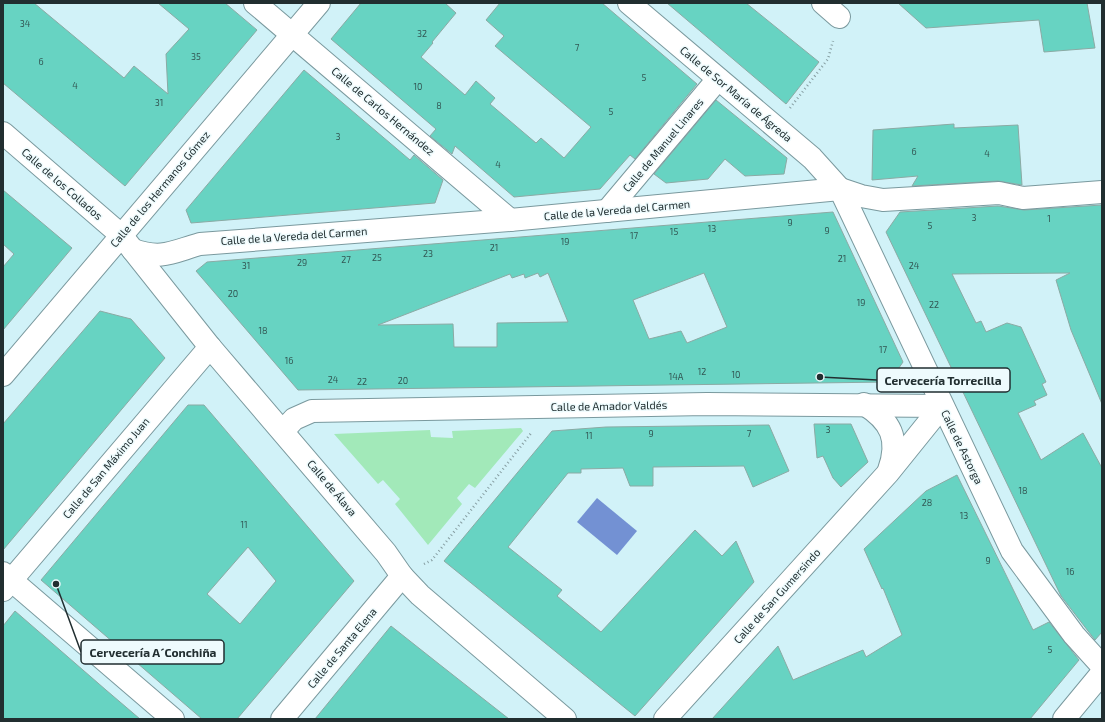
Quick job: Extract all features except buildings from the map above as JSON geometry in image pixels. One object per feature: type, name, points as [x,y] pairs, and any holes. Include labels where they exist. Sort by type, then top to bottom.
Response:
[{"type":"street","name":"Calle de Carlos Hernández","points":[[255,3],[510,220]]},
{"type":"street","name":"Calle de los Hermanos Gómez","points":[[3,375],[127,242],[291,34],[319,3]]},
{"type":"street","name":"Calle de Sor María de Ágreda","points":[[629,3],[822,167],[840,189]]},
{"type":"street","name":"Calle de Manuel Linares","points":[[608,211],[718,79]]},
{"type":"street","name":"Calle de los Collados","points":[[3,133],[127,242]]},
{"type":"street","name":"Calle de la Vereda del Carmen","points":[[127,242],[148,255],[164,255],[200,244],[510,220],[840,189],[861,196],[883,200],[999,193],[1023,198],[1102,192]]},
{"type":"street","name":"Calle de Astorga","points":[[840,189],[942,406],[1012,550],[1074,635],[1102,666]]},
{"type":"street","name":"Calle de Álava","points":[[127,242],[210,347],[386,553],[402,576],[420,595],[565,719]]},
{"type":"street","name":"Calle de San Máximo Juan","points":[[6,581],[210,347]]},
{"type":"street","name":"Calle de Amador Valdés","points":[[283,431],[294,419],[312,411],[864,404],[942,406]]},
{"type":"street","name":"Calle de San Gumersindo","points":[[864,404],[879,414],[886,421],[891,432],[894,445],[894,458],[888,473]]},
{"type":"street","name":"Calle de San Gumersindo","points":[[665,719],[888,473],[942,406]]},
{"type":"street","name":"Calle de Santa Elena","points":[[282,719],[402,576]]},
{"type":"street","points":[[6,581],[173,719]]},
{"type":"street","points":[[1064,719],[1102,673]]},
{"type":"path","points":[[775,127],[828,59],[831,10]]},
{"type":"path","points":[[402,576],[432,560],[537,425],[534,407]]},
{"type":"green space","points":[[521,428],[523,431],[475,488],[469,484],[457,498],[462,504],[428,545],[395,504],[400,499],[383,480],[378,484],[334,434],[430,430],[431,437],[453,438],[452,431]]},
{"type":"water","points":[[597,498],[637,531],[617,555],[577,522]]},
{"type":"place","name":"Cervecería Torrecilla","points":[[820,377]]},
{"type":"place","name":"Cervecería A´Conchiña","points":[[56,584]]}]
